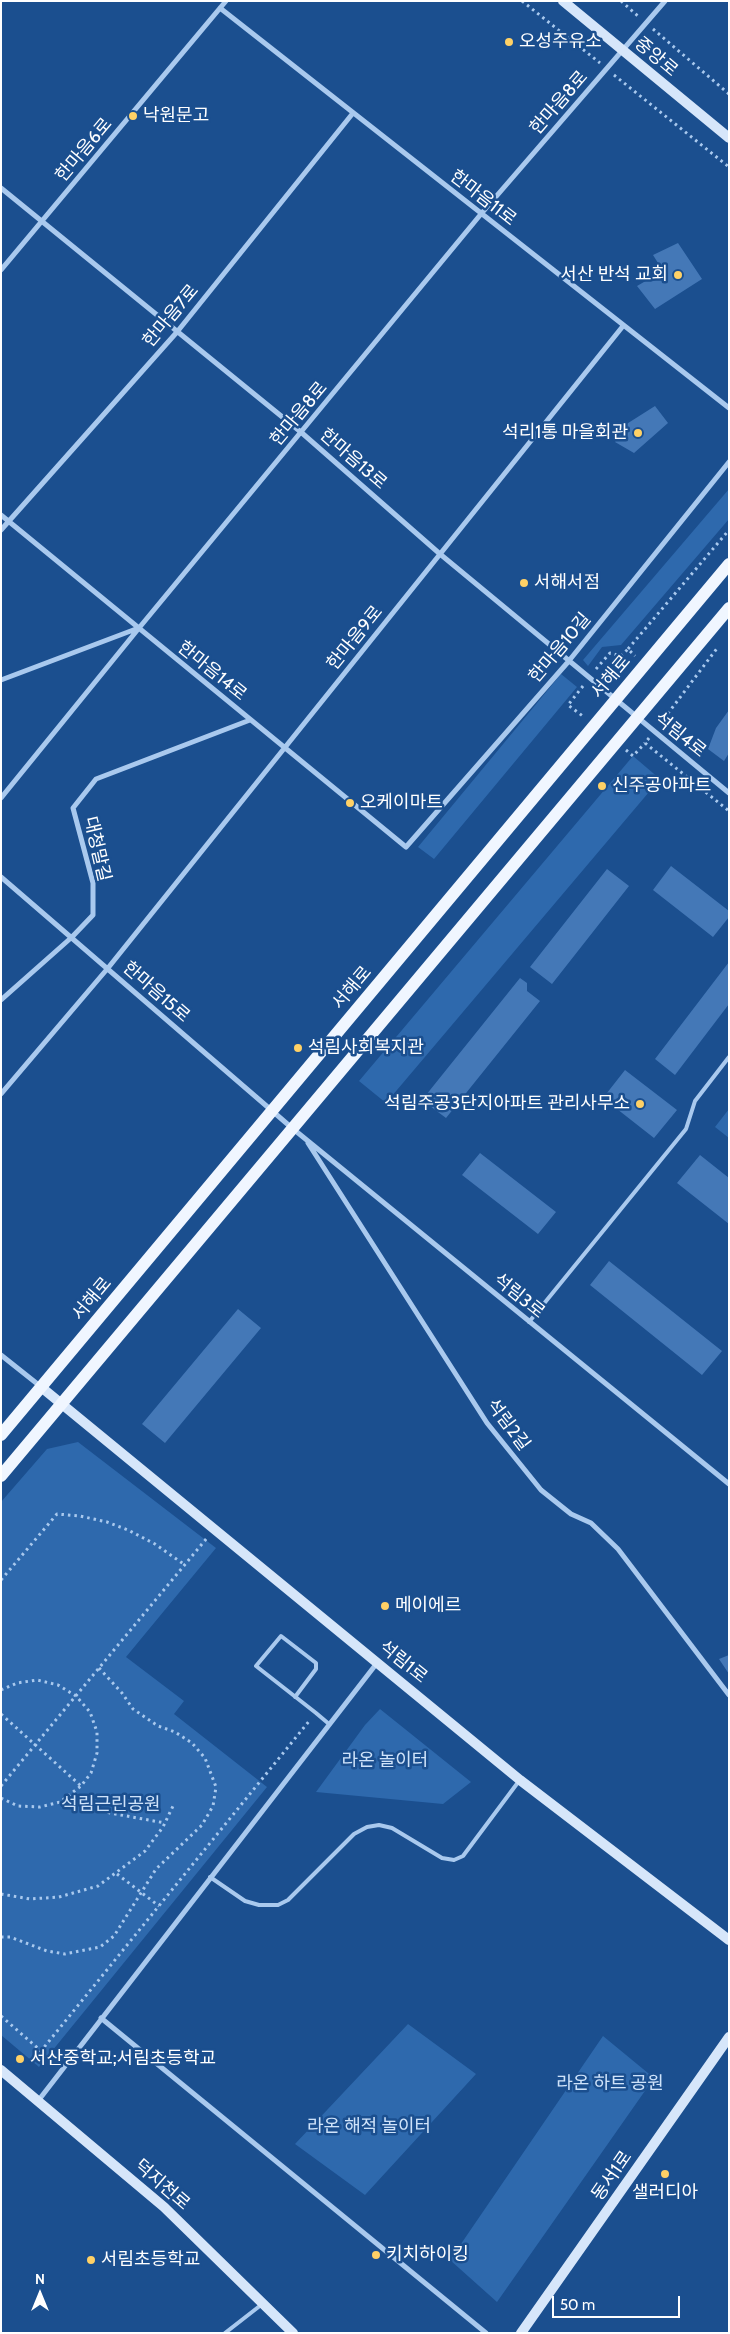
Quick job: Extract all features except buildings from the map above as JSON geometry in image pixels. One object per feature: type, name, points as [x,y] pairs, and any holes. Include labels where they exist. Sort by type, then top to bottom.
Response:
[{"type":"main road","name":"서해로","points":[[1,1435],[729,564]]},
{"type":"main road","points":[[1,1476],[729,608]]},
{"type":"street","name":"한마음6로","points":[[1,270],[226,1]]},
{"type":"street","name":"중앙로","points":[[563,1],[729,138]]},
{"type":"street","name":"한마음8로","points":[[1,798],[138,628],[302,433],[481,214],[665,1]]},
{"type":"street","name":"한마음11로","points":[[220,8],[729,408]]},
{"type":"street","name":"한마음7로","points":[[1,530],[177,332],[353,113]]},
{"type":"street","name":"한마음13로","points":[[1,188],[302,433],[440,554],[568,662],[637,717]]},
{"type":"street","name":"한마음9로","points":[[1,1094],[108,968],[624,326]]},
{"type":"street","name":"한마음10길","points":[[406,847],[568,662],[729,462]]},
{"type":"street","name":"한마음14로","points":[[1,516],[406,847]]},
{"type":"street","points":[[1,680],[138,628]]},
{"type":"street","name":"석림4로","points":[[637,717],[729,792]]},
{"type":"street","name":"대청말길","points":[[1,1000],[72,937],[92,915],[94,883],[72,808],[96,779],[250,720]]},
{"type":"street","name":"한마음15로","points":[[1,877],[292,1128]]},
{"type":"street","name":"석림3로","points":[[292,1128],[729,1484]]},
{"type":"street","name":"석림2길","points":[[305,1139],[487,1423],[541,1490],[571,1514],[591,1523],[618,1549],[729,1694]]},
{"type":"street","points":[[1,1355],[41,1387]]},
{"type":"street","name":"석림1로","points":[[41,1387],[520,1780],[729,1940]]},
{"type":"street","points":[[38,2102],[100,2018],[377,1662]]},
{"type":"street","points":[[100,2018],[486,2333]]},
{"type":"street","name":"동서1로","points":[[521,2333],[729,2038]]},
{"type":"street","name":"덕지천로","points":[[1,2070],[164,2207],[293,2333]]},
{"type":"lane","points":[[529,1322],[686,1129],[695,1101],[729,1057]]},
{"type":"lane","points":[[295,1697],[316,1669],[316,1663],[282,1636],[256,1666],[295,1697],[330,1724]]},
{"type":"lane","points":[[210,1877],[246,1901],[259,1905],[278,1905],[288,1900],[354,1834],[366,1827],[379,1824],[392,1828],[442,1858],[454,1860],[464,1856],[520,1780]]},
{"type":"lane","points":[[225,2333],[263,2303]]},
{"type":"path","points":[[522,1],[729,167]]},
{"type":"path","points":[[621,1],[729,94]]},
{"type":"path","points":[[594,726],[568,705],[610,653],[621,656],[628,650],[729,530]]},
{"type":"path","points":[[723,640],[645,743],[729,812]]},
{"type":"path","points":[[628,650],[645,665]]},
{"type":"path","points":[[1,1580],[57,1514],[80,1516],[107,1522],[128,1530],[155,1544],[185,1565]]},
{"type":"path","points":[[1,1786],[215,1530]]},
{"type":"path","points":[[1,1937],[10,1936],[47,1951],[65,1954],[100,1947],[114,1936],[156,1869],[202,1824],[213,1806],[216,1788],[205,1758],[192,1743],[175,1732],[158,1726],[133,1709],[122,1693],[99,1668]]},
{"type":"path","points":[[1,1690],[16,1682],[37,1680],[58,1685],[76,1696],[90,1712],[97,1732],[97,1753],[91,1773],[81,1786],[63,1800],[40,1807],[18,1806],[1,1798]]},
{"type":"path","points":[[1,2016],[41,2051],[316,1713]]},
{"type":"path","points":[[1,1714],[81,1786]]},
{"type":"path","points":[[63,1800],[110,1813],[165,1823]]},
{"type":"path","points":[[1,1894],[30,1899],[59,1897],[98,1886],[117,1874],[145,1851],[165,1823],[173,1806]]},
{"type":"path","points":[[117,1874],[160,1906]]},
{"type":"green space","points":[[729,489],[729,519],[621,645],[602,647],[588,666],[583,660]]},
{"type":"green space","points":[[561,674],[577,687],[434,859],[418,847]]},
{"type":"green space","points":[[633,756],[660,779],[386,1103],[359,1081]]},
{"type":"green space","points":[[729,1109],[729,1138],[715,1127]]},
{"type":"green space","name":"석림근린공원","points":[[78,1442],[216,1548],[126,1657],[184,1701],[174,1714],[267,1787],[39,2067],[1,2035],[1,1502],[47,1449]]},
{"type":"green space","name":"라온 놀이터","points":[[380,1709],[471,1782],[443,1804],[316,1792],[365,1725]]},
{"type":"green space","name":"라온 해적 놀이터","points":[[408,2024],[476,2074],[365,2195],[295,2144]]},
{"type":"green space","name":"라온 하트 공원","points":[[603,2036],[654,2078],[497,2302],[450,2260]]},
{"type":"place","name":"오성주유소","points":[[509,42]]},
{"type":"place","name":"낙원문고","points":[[133,116]]},
{"type":"place","name":"서산 반석 교회","points":[[678,275]]},
{"type":"place","name":"석리1통 마을회관","points":[[638,433]]},
{"type":"place","name":"서해서점","points":[[524,583]]},
{"type":"place","name":"신주공아파트","points":[[602,786]]},
{"type":"place","name":"오케이마트","points":[[350,803]]},
{"type":"place","name":"석림사회복지관","points":[[298,1048]]},
{"type":"place","name":"석림주공3단지아파트 관리사무소","points":[[640,1104]]},
{"type":"place","name":"메이에르","points":[[385,1606]]},
{"type":"place","name":"서산중학교;서림초등학교","points":[[20,2059]]},
{"type":"place","name":"샐러디아","points":[[665,2174]]},
{"type":"place","name":"키치하이킹","points":[[376,2255]]},
{"type":"place","name":"서림초등학교","points":[[91,2260]]}]
